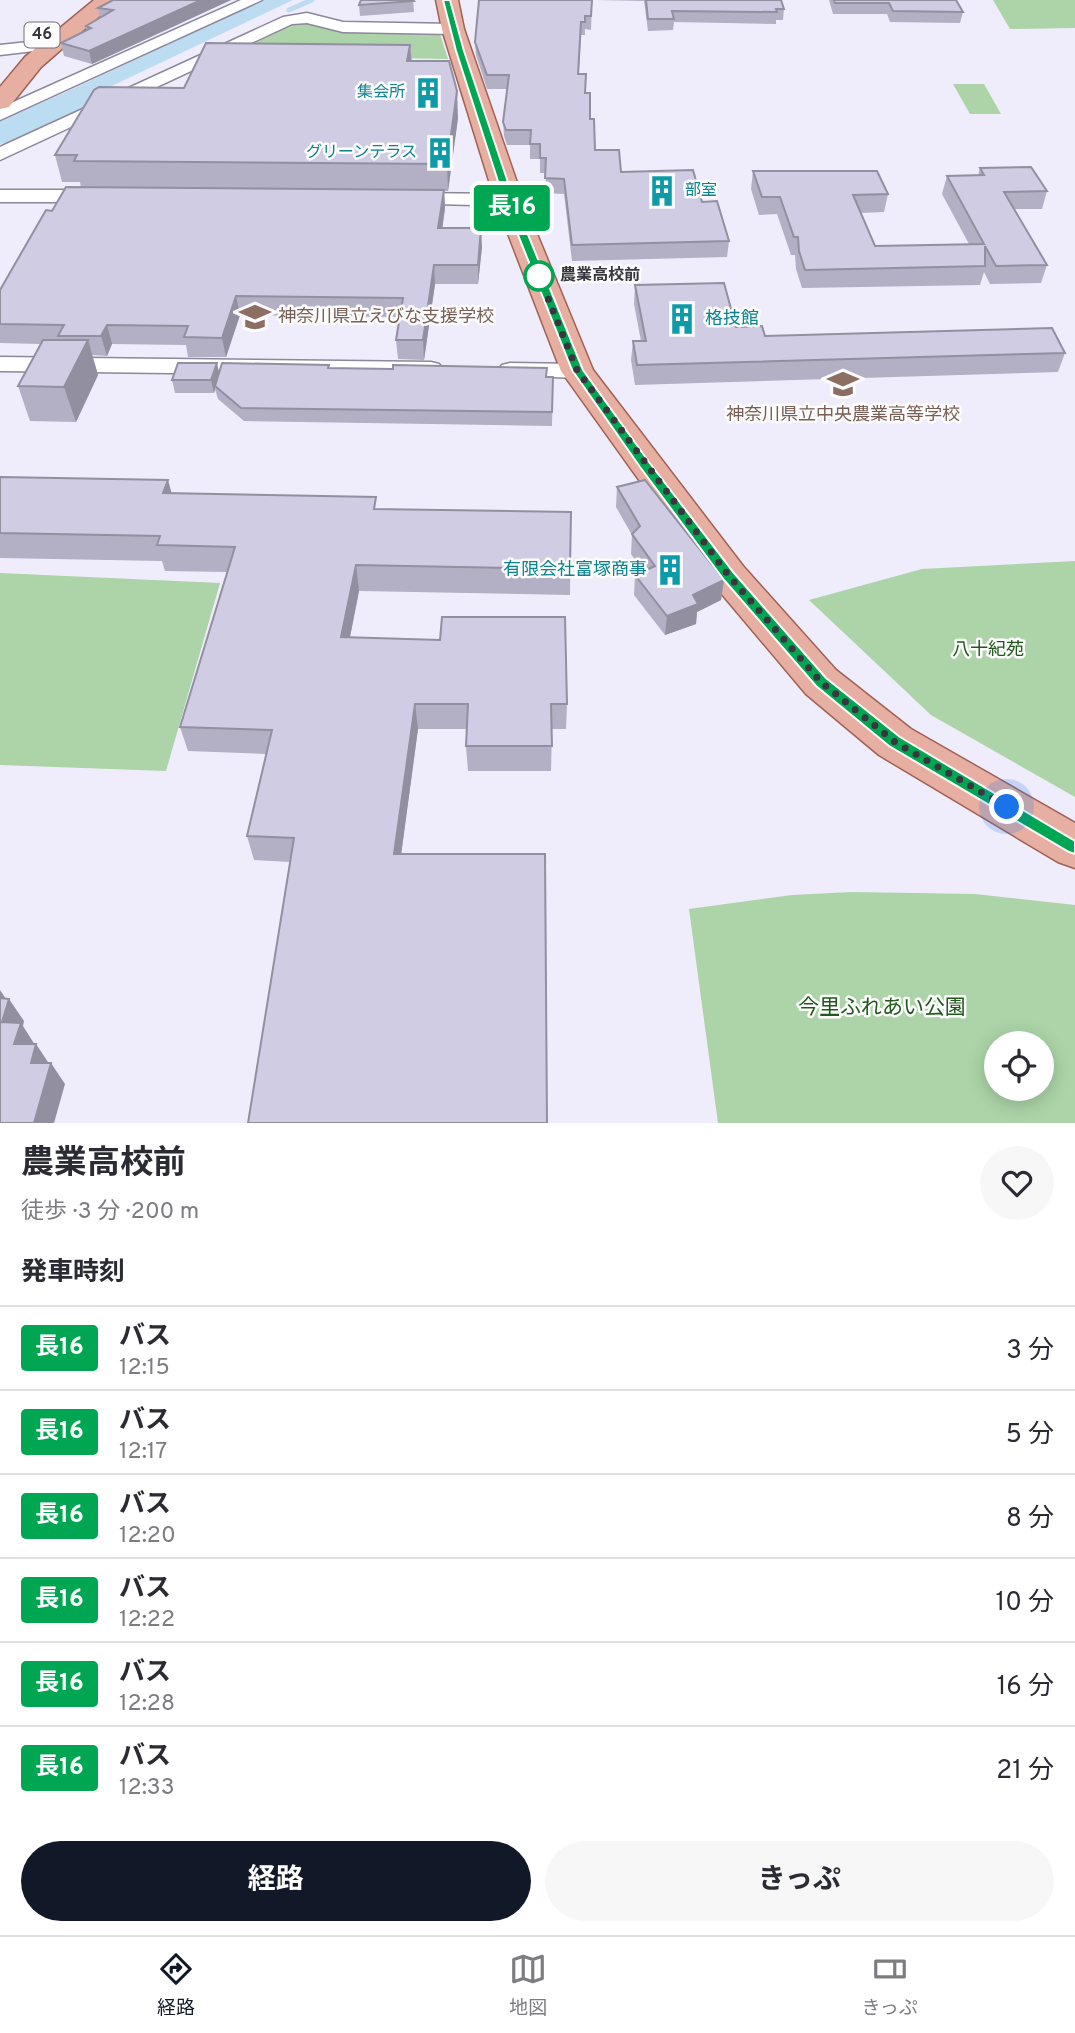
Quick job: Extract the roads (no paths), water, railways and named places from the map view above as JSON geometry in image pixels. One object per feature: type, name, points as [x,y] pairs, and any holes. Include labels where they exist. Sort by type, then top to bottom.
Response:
[{"type":"main road","name":"46","points":[[0,74],[28,47],[87,0]]},
{"type":"main road","name":"46","points":[[0,102],[33,62],[107,0]]},
{"type":"main road","points":[[447,0],[453,29],[509,200],[577,370],[729,576],[821,682],[895,742],[1075,847]]},
{"type":"street","points":[[211,0],[246,4]]},
{"type":"street","points":[[0,115],[246,4]]},
{"type":"street","points":[[0,154],[289,20],[307,18],[343,27],[453,29]]},
{"type":"street","points":[[0,50],[28,47]]},
{"type":"street","points":[[0,195],[112,197]]},
{"type":"street","points":[[392,199],[509,200]]},
{"type":"street","points":[[0,364],[461,369]]},
{"type":"street","points":[[489,370],[577,370]]},
{"type":"water","points":[[263,0],[293,0],[2,138],[13,117]]},
{"type":"waterway","points":[[289,10],[312,0]]},
{"type":"waterway","points":[[0,133],[74,99]]},
{"type":"place","name":"集会所","points":[[428,93]]},
{"type":"place","name":"グリーンテラス","points":[[440,153]]},
{"type":"place","name":"部室","points":[[662,191]]},
{"type":"place","name":"農業高校前","points":[[539,276]]},
{"type":"place","name":"神奈川県立えびな支援学校","points":[[255,317]]},
{"type":"place","name":"格技館","points":[[682,319]]},
{"type":"place","name":"神奈川県立中央農業高等学校","points":[[843,384]]},
{"type":"place","name":"有限会社富塚商事","points":[[670,570]]},
{"type":"park label","name":"八十紀苑","points":[[988,650]]},
{"type":"park label","name":"今里ふれあい公園","points":[[882,1008]]}]
